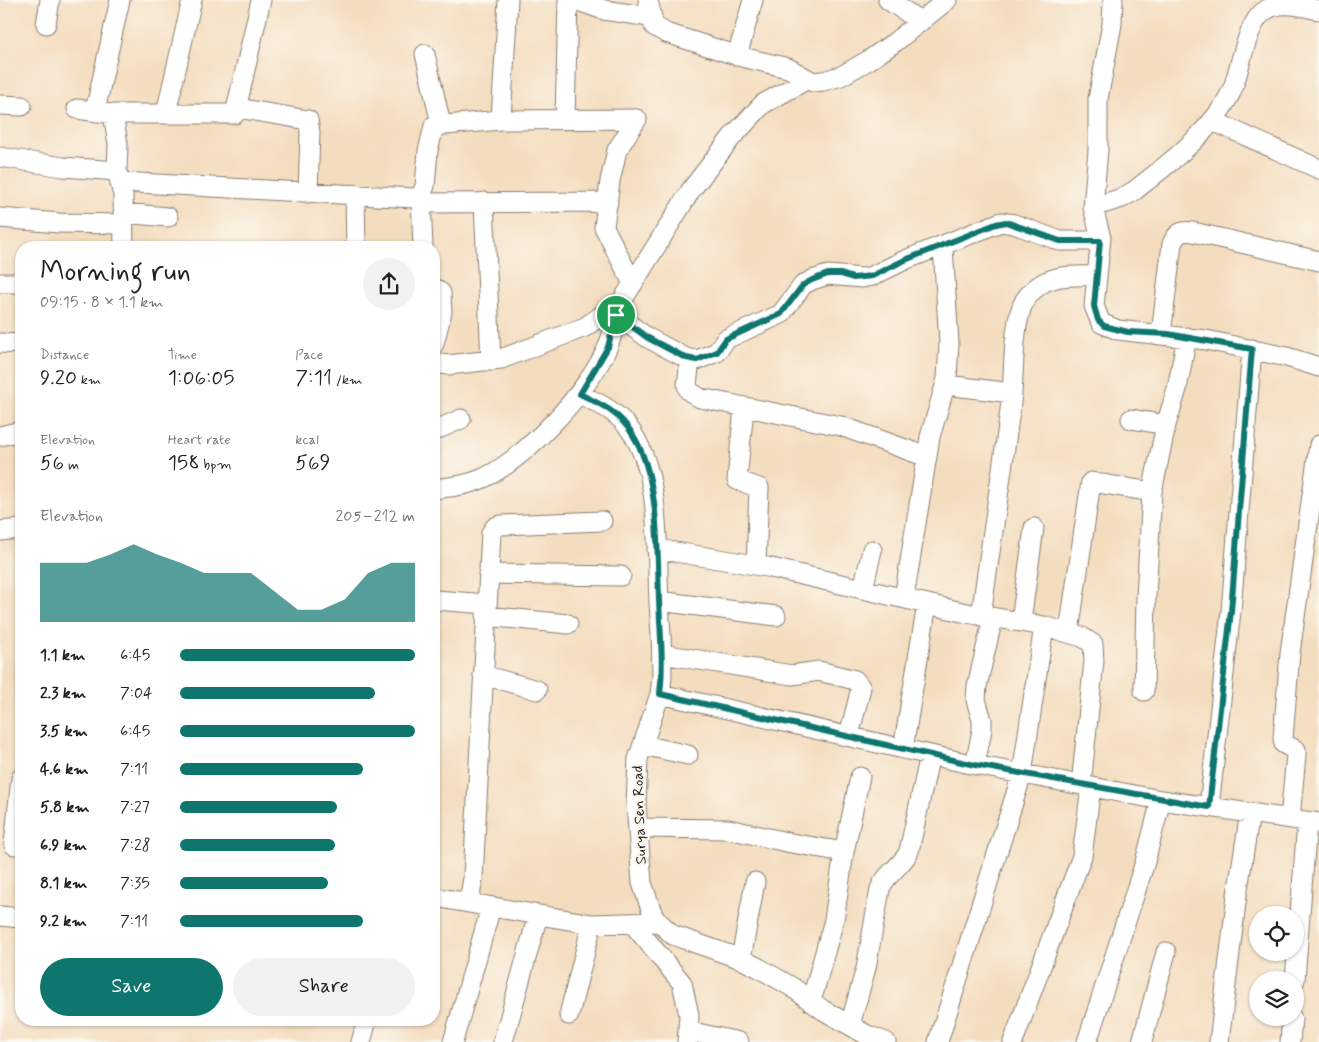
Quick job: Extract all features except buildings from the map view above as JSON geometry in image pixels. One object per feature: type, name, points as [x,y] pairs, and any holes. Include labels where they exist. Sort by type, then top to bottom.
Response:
[{"type":"street","points":[[46,24],[50,0]]},
{"type":"street","points":[[120,0],[95,111],[118,144],[124,241]]},
{"type":"street","points":[[166,113],[192,0]]},
{"type":"street","points":[[95,111],[235,114],[261,0]]},
{"type":"street","points":[[501,120],[508,0]]},
{"type":"street","points":[[565,120],[568,0]]},
{"type":"street","points":[[576,0],[612,12],[649,9],[654,26],[666,33],[738,56],[788,68],[813,82],[823,82],[851,71],[895,42],[947,0]]},
{"type":"street","points":[[738,56],[753,0]]},
{"type":"street","points":[[888,0],[920,21]]},
{"type":"street","points":[[1113,0],[1112,24],[1098,99],[1098,156],[1093,207],[1100,241],[1094,306],[1101,323],[1110,328],[1128,332],[1187,337],[1252,349],[1319,367]]},
{"type":"street","points":[[1093,207],[1122,198],[1134,191],[1213,121],[1232,90],[1250,32],[1260,15],[1267,9],[1279,5],[1319,10]]},
{"type":"street","points":[[425,54],[441,124]]},
{"type":"street","points":[[440,488],[479,480],[507,463],[553,423],[580,394],[608,347],[617,309],[691,190],[732,137],[763,104],[808,79]]},
{"type":"street","points":[[0,104],[22,106]]},
{"type":"street","points":[[236,108],[308,120],[310,132],[308,193]]},
{"type":"street","points":[[423,241],[422,200],[428,151],[434,126],[501,120],[637,119],[617,150],[604,227],[633,284]]},
{"type":"street","points":[[1213,121],[1319,169]]},
{"type":"street","points":[[0,157],[119,177],[308,193],[484,202],[608,202]]},
{"type":"street","points":[[355,194],[356,241]]},
{"type":"street","points":[[484,202],[491,361]]},
{"type":"street","points":[[0,218],[59,223],[168,217]]},
{"type":"street","points":[[617,309],[648,338],[690,359],[697,360],[717,352],[726,339],[781,314],[803,285],[812,280],[828,274],[841,274],[853,278],[872,276],[905,260],[943,247],[1001,222],[1014,224],[1060,241],[1100,241]]},
{"type":"street","points":[[1161,334],[1172,244],[1177,234],[1185,230],[1319,261]]},
{"type":"street","points":[[904,598],[930,437],[946,385],[949,343],[943,247]]},
{"type":"street","points":[[975,765],[982,730],[982,720],[976,700],[976,693],[987,617],[1017,334],[1024,302],[1034,290],[1053,278],[1096,276]]},
{"type":"street","points":[[0,282],[15,283]]},
{"type":"street","points":[[440,292],[443,302],[440,316]]},
{"type":"street","points":[[440,364],[448,365],[491,361],[586,327],[617,309]]},
{"type":"street","points":[[1144,691],[1146,596],[1152,492],[1166,425],[1177,389],[1187,337]]},
{"type":"street","points":[[0,343],[15,344]]},
{"type":"street","points":[[1209,807],[1231,611],[1252,349]]},
{"type":"street","points":[[690,359],[688,391],[700,398],[857,431],[927,457]]},
{"type":"street","points":[[946,385],[1012,393]]},
{"type":"street","name":"Surya Sen Road","points":[[580,394],[606,406],[629,429],[641,450],[651,484],[657,548],[662,654],[660,694],[638,759],[638,828],[642,883],[654,918],[658,922]]},
{"type":"street","points":[[744,408],[737,480],[759,488],[756,565]]},
{"type":"street","points":[[440,428],[461,419]]},
{"type":"street","points":[[1131,419],[1166,425]]},
{"type":"street","points":[[0,436],[15,432]]},
{"type":"street","points":[[1295,971],[1305,821],[1296,755],[1293,747],[1284,744],[1283,731],[1290,653],[1319,445]]},
{"type":"street","points":[[1069,632],[1091,482],[1152,492]]},
{"type":"street","points":[[469,903],[473,878],[491,533],[494,527],[518,523],[602,521]]},
{"type":"street","points":[[1021,621],[1034,528]]},
{"type":"street","points":[[0,531],[15,530]]},
{"type":"street","points":[[657,548],[756,565],[987,617],[1044,626],[1069,632],[1093,644],[1094,661],[1082,856],[1013,1042]]},
{"type":"street","points":[[863,589],[872,550]]},
{"type":"street","points":[[488,574],[622,576]]},
{"type":"street","points":[[440,601],[568,624]]},
{"type":"street","points":[[659,601],[776,616]]},
{"type":"street","points":[[903,749],[927,604]]},
{"type":"street","points":[[938,1042],[1022,774],[1044,626]]},
{"type":"street","points":[[662,654],[792,675],[819,671],[855,680],[861,688],[849,736]]},
{"type":"street","points":[[483,675],[536,690]]},
{"type":"street","points":[[660,694],[975,765],[1161,800],[1305,821]]},
{"type":"street","points":[[642,745],[688,754]]},
{"type":"street","points":[[850,1025],[868,959],[880,889],[882,883],[905,861],[930,754]]},
{"type":"street","points":[[811,1002],[834,920],[844,852],[860,777]]},
{"type":"street","points":[[1087,1042],[1145,862],[1161,800]]},
{"type":"street","points":[[1219,1042],[1237,895],[1250,813]]},
{"type":"street","points":[[12,845],[15,824]]},
{"type":"street","points":[[638,828],[728,829],[844,852]]},
{"type":"street","points":[[741,959],[755,882]]},
{"type":"street","points":[[440,899],[592,924],[658,922],[673,935],[741,959],[792,987],[811,1002],[850,1025],[886,1042]]},
{"type":"street","points":[[453,1042],[491,907]]},
{"type":"street","points":[[503,1042],[538,915]]},
{"type":"street","points":[[0,916],[15,917]]},
{"type":"street","points":[[569,1015],[592,924]]},
{"type":"street","points":[[633,924],[682,983],[688,1015],[687,1036],[740,1042]]},
{"type":"street","points":[[1142,1042],[1166,952]]},
{"type":"street","points":[[361,1042],[365,1026]]},
{"type":"street","points":[[1290,1042],[1291,1026]]},
{"type":"route","points":[[1001,222],[1006,222],[1060,241],[1100,241],[1094,306],[1098,320],[1104,326],[1128,332],[1150,335],[1168,334],[1252,349],[1231,611],[1209,807],[1161,800],[975,765],[660,694],[662,638],[651,484],[641,450],[633,434],[606,406],[580,394],[608,347],[616,315],[648,338],[686,358],[697,360],[717,352],[726,339],[781,314],[803,285],[812,280],[828,274],[841,274],[853,278],[872,276],[905,260],[943,247],[1001,222]]}]
